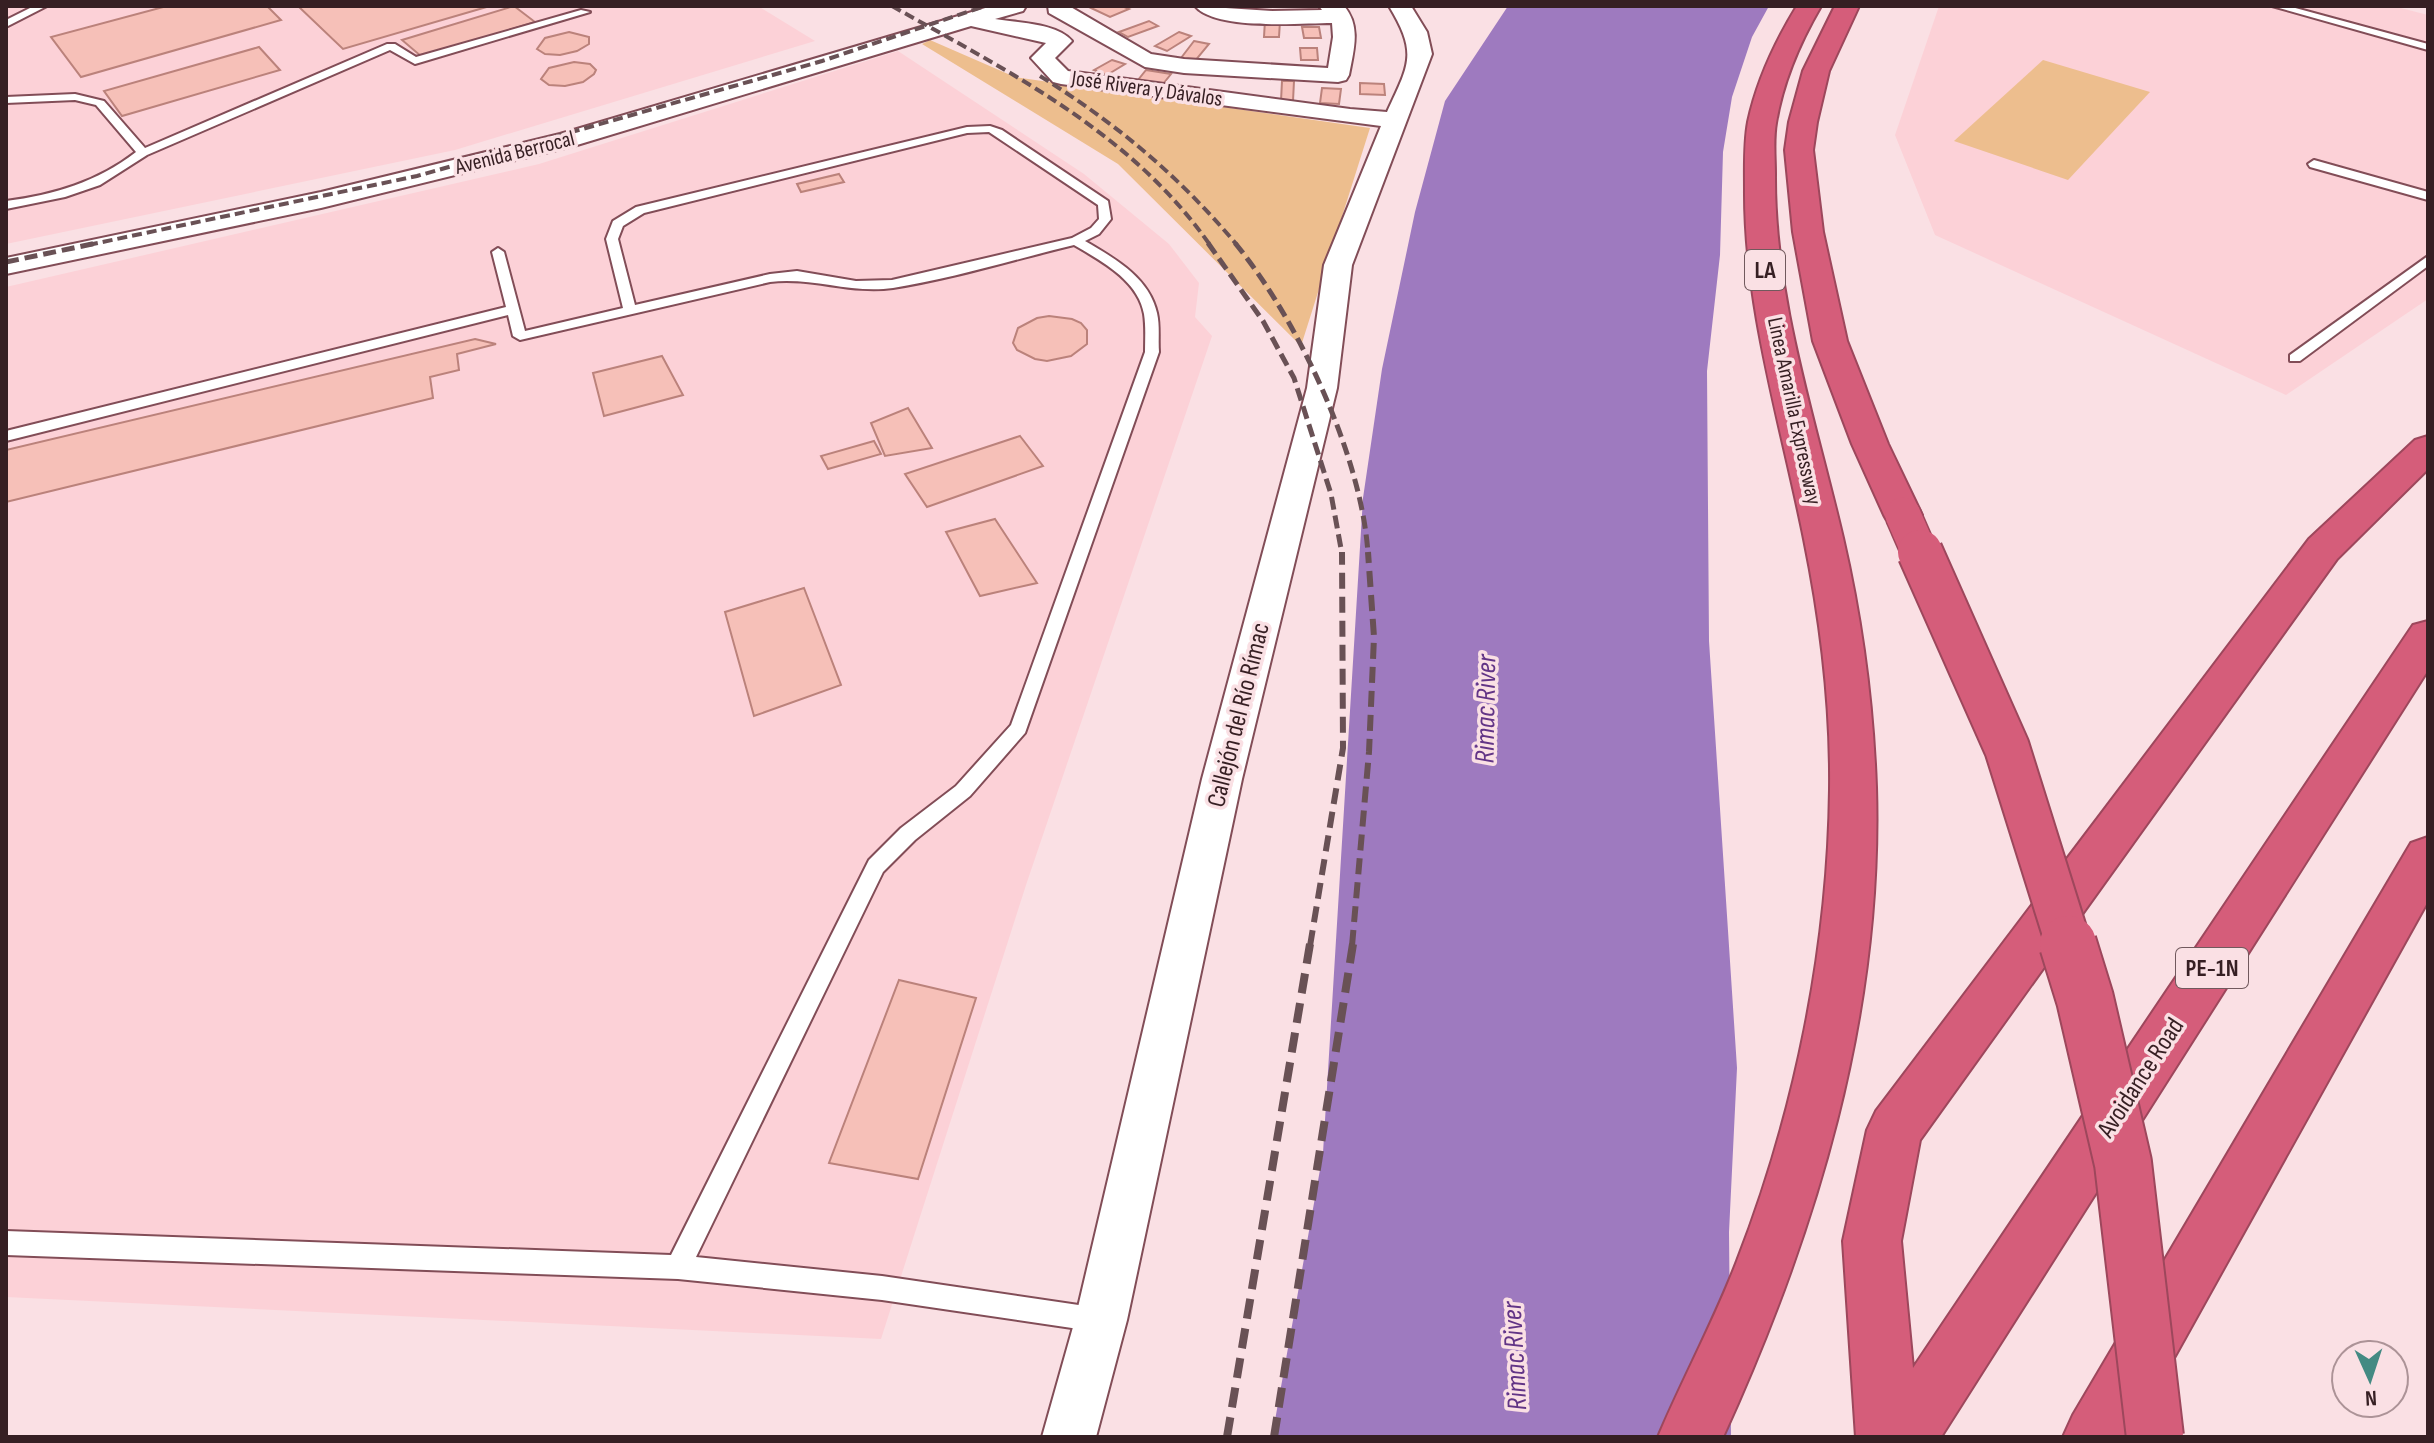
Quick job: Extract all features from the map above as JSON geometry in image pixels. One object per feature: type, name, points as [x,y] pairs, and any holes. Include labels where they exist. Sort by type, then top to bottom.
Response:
[{"type":"highway","name":"Linea Amarilla Expressway","points":[[1690,1437],[1752,1302],[1788,1201],[1815,1106],[1835,1018],[1849,892],[1853,777],[1848,691],[1838,611],[1776,339],[1759,229],[1761,127],[1782,59],[1809,6]]},
{"type":"highway","name":"Linea Amarilla Expressway","points":[[1847,6],[1816,71],[1799,150],[1808,232],[1830,341],[1870,444],[2007,748],[2085,999],[2123,1163],[2155,1437]]},
{"type":"highway","points":[[1888,1437],[1872,1241],[1895,1130],[2323,549],[2428,448]]},
{"type":"highway","name":"Avoidance Road","points":[[1904,1437],[1992,1298],[2105,1133],[2428,636]]},
{"type":"highway","points":[[2095,1437],[2428,857]]},
{"type":"street","name":"Avenida Berrocal","points":[[6,266],[321,200],[568,140],[966,13],[1015,6]]},
{"type":"street","points":[[1062,6],[1057,8],[1145,60],[1184,66],[1338,75],[1345,28],[1336,11],[1280,17],[1220,8]]},
{"type":"street","name":"Callejón del Río Rímac","points":[[1069,1437],[1101,1320],[1222,779],[1322,388],[1338,265],[1421,54],[1416,32],[1400,6]]},
{"type":"street","name":"José Rivera y Dávalos","points":[[966,13],[1002,29],[1036,31],[1061,41],[1042,58],[1061,77],[1396,120]]},
{"type":"lane","points":[[6,24],[42,6]]},
{"type":"lane","points":[[2277,6],[2428,47]]},
{"type":"lane","points":[[6,205],[52,199],[106,178],[143,153],[391,46],[415,61],[585,12]]},
{"type":"lane","points":[[6,100],[75,97],[100,103],[143,153]]},
{"type":"lane","points":[[498,252],[520,336],[770,278],[797,275],[856,285],[892,284],[1076,241],[1095,231],[1105,219],[1104,204],[998,132],[990,129],[967,130],[640,210],[617,224],[612,239],[630,310]]},
{"type":"lane","points":[[2314,164],[2428,196]]},
{"type":"lane","points":[[678,1267],[876,866],[908,834],[963,791],[1019,728],[1152,352],[1150,309],[1137,283],[1076,241]]},
{"type":"lane","points":[[2295,358],[2428,260]]},
{"type":"lane","points":[[6,436],[514,309]]},
{"type":"lane","points":[[6,1243],[678,1267],[882,1288],[1101,1320]]},
{"type":"shaded area","points":[[6,6],[758,6],[815,41],[455,150],[6,244]]},
{"type":"shaded area","points":[[1939,6],[2393,6],[2428,15],[2428,299],[2286,395],[1935,235],[1895,135]]},
{"type":"shaded area","points":[[930,40],[1015,77],[1370,128],[1301,346],[1118,164],[922,44]]},
{"type":"shaded area","points":[[898,51],[1084,174],[1169,244],[1199,283],[1195,317],[1212,336],[1026,885],[881,1339],[6,1297],[6,287],[539,164]]},
{"type":"shaded area","points":[[2043,60],[2150,92],[2068,180],[1954,141]]},
{"type":"water","name":"Rimac River","points":[[1508,6],[1769,6],[1752,37],[1732,97],[1723,152],[1720,255],[1707,371],[1709,641],[1737,1068],[1729,1232],[1731,1437],[1272,1437],[1323,1153],[1363,498],[1382,369],[1415,212],[1445,101]]},
{"type":"building","points":[[167,6],[267,6],[281,20],[81,77],[51,37]]},
{"type":"building","points":[[298,6],[490,6],[343,49]]},
{"type":"building","points":[[514,6],[535,22],[422,57],[402,40]]},
{"type":"building","points":[[1122,6],[1129,9],[1110,17],[1089,7]]},
{"type":"building","points":[[1265,20],[1280,21],[1279,37],[1264,37]]},
{"type":"building","points":[[1149,21],[1158,26],[1128,37],[1119,32]]},
{"type":"building","points":[[1302,27],[1319,27],[1321,38],[1304,38]]},
{"type":"building","points":[[569,32],[589,37],[589,44],[560,55],[545,54],[537,49],[545,38]]},
{"type":"building","points":[[1179,32],[1191,36],[1167,51],[1155,46]]},
{"type":"building","points":[[1194,41],[1209,44],[1195,61],[1181,58]]},
{"type":"building","points":[[259,47],[280,70],[122,116],[104,91]]},
{"type":"building","points":[[1300,48],[1317,48],[1318,60],[1301,60]]},
{"type":"building","points":[[1112,60],[1125,64],[1107,75],[1094,70]]},
{"type":"building","points":[[574,62],[590,64],[596,70],[583,82],[565,86],[549,85],[541,79],[549,68]]},
{"type":"building","points":[[1146,70],[1171,74],[1163,84],[1138,80]]},
{"type":"building","points":[[1282,81],[1294,81],[1293,101],[1281,101]]},
{"type":"building","points":[[1360,83],[1384,84],[1385,95],[1360,94]]},
{"type":"building","points":[[1322,88],[1341,89],[1339,104],[1320,103]]},
{"type":"building","points":[[839,174],[844,182],[801,192],[797,184]]},
{"type":"building","points":[[1049,316],[1081,323],[1087,330],[1087,344],[1071,356],[1047,361],[1017,350],[1013,343],[1018,328],[1037,318]]},
{"type":"building","points":[[475,339],[496,344],[457,354],[459,370],[430,377],[433,398],[6,502],[6,450]]},
{"type":"building","points":[[662,356],[683,395],[604,416],[593,373]]},
{"type":"building","points":[[908,408],[932,448],[885,456],[871,423]]},
{"type":"building","points":[[1020,436],[1043,466],[927,507],[905,474]]},
{"type":"building","points":[[874,441],[881,454],[828,469],[821,456]]},
{"type":"building","points":[[995,519],[1037,583],[980,596],[946,532]]},
{"type":"building","points":[[804,588],[841,685],[754,716],[725,612]]},
{"type":"building","points":[[899,980],[976,998],[918,1179],[829,1163]]},
{"type":"railway","points":[[892,6],[927,26]]},
{"type":"railway","points":[[927,26],[985,6]]},
{"type":"railway","points":[[88,245],[417,176],[822,61],[927,26]]},
{"type":"railway","points":[[927,26],[1023,81],[1106,137],[1178,205],[1210,245]]},
{"type":"railway","points":[[1040,76],[1145,152],[1192,196],[1237,245]]},
{"type":"railway","points":[[6,262],[97,243]]},
{"type":"railway","points":[[1208,243],[1263,321],[1294,378],[1331,494],[1342,554]]},
{"type":"railway","points":[[1235,243],[1281,309],[1303,349],[1340,432],[1363,516],[1368,554]]},
{"type":"railway","points":[[1310,946],[1343,748],[1342,552]]},
{"type":"railway","points":[[1352,946],[1369,752],[1374,637],[1368,552]]},
{"type":"railway","points":[[1227,1437],[1310,944]]},
{"type":"railway","points":[[1274,1437],[1353,944]]}]
